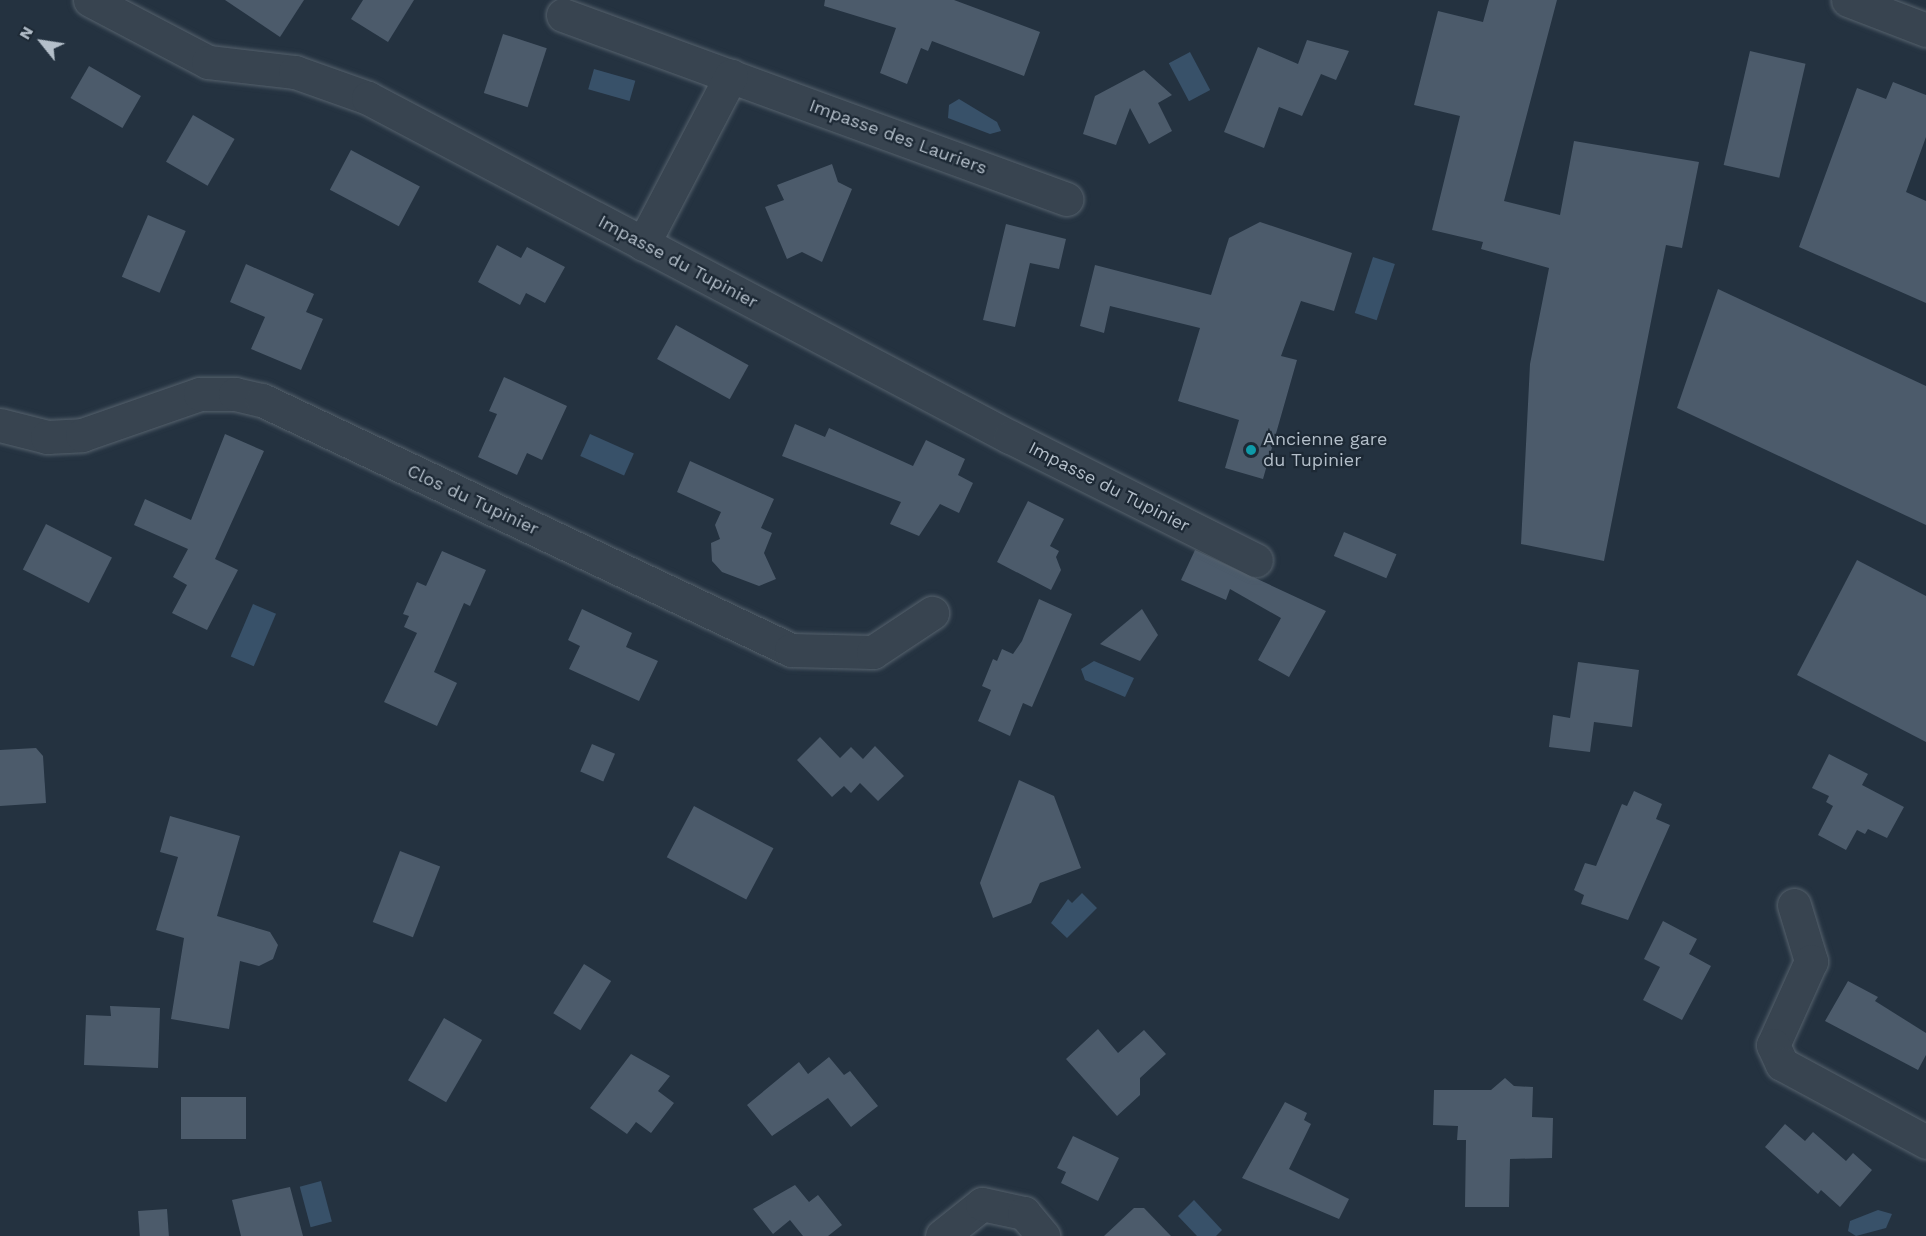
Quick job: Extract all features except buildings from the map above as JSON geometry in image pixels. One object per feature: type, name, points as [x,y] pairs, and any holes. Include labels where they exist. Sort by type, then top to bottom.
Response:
[{"type":"street","name":"Impasse du Tupinier","points":[[90,0],[208,62],[295,72],[368,98],[642,244],[1256,560]]},
{"type":"street","points":[[1848,0],[1926,30]]},
{"type":"street","name":"Impasse des Lauriers","points":[[562,15],[1066,199]]},
{"type":"street","points":[[642,244],[731,76]]},
{"type":"street","name":"Clos du Tupinier","points":[[0,425],[47,437],[82,435],[201,394],[235,394],[262,400],[791,650],[873,652],[932,612]]},
{"type":"street","points":[[1794,905],[1811,961],[1773,1045],[1782,1064],[1926,1142]]},
{"type":"street","points":[[942,1236],[982,1204],[1024,1214],[1042,1236]]},
{"type":"water","points":[[1190,52],[1210,90],[1189,101],[1169,63]]},
{"type":"water","points":[[594,69],[635,81],[630,101],[588,89]]},
{"type":"water","points":[[959,99],[997,122],[1001,131],[990,134],[948,118],[949,105]]},
{"type":"water","points":[[1373,257],[1395,264],[1377,320],[1355,313]]},
{"type":"water","points":[[590,434],[634,454],[624,475],[580,456]]},
{"type":"water","points":[[253,604],[276,614],[254,666],[231,656]]},
{"type":"water","points":[[1094,661],[1134,678],[1125,697],[1085,680],[1081,669]]},
{"type":"water","points":[[1082,893],[1097,908],[1067,938],[1051,923],[1068,899],[1072,903]]},
{"type":"water","points":[[321,1181],[332,1222],[311,1227],[300,1187]]},
{"type":"water","points":[[1194,1200],[1222,1230],[1216,1236],[1197,1236],[1178,1216]]},
{"type":"water","points":[[1878,1210],[1892,1214],[1886,1228],[1856,1236],[1848,1231],[1850,1221]]},
{"type":"place","name":"Ancienne gare du Tupinier","points":[[1251,450]]}]
